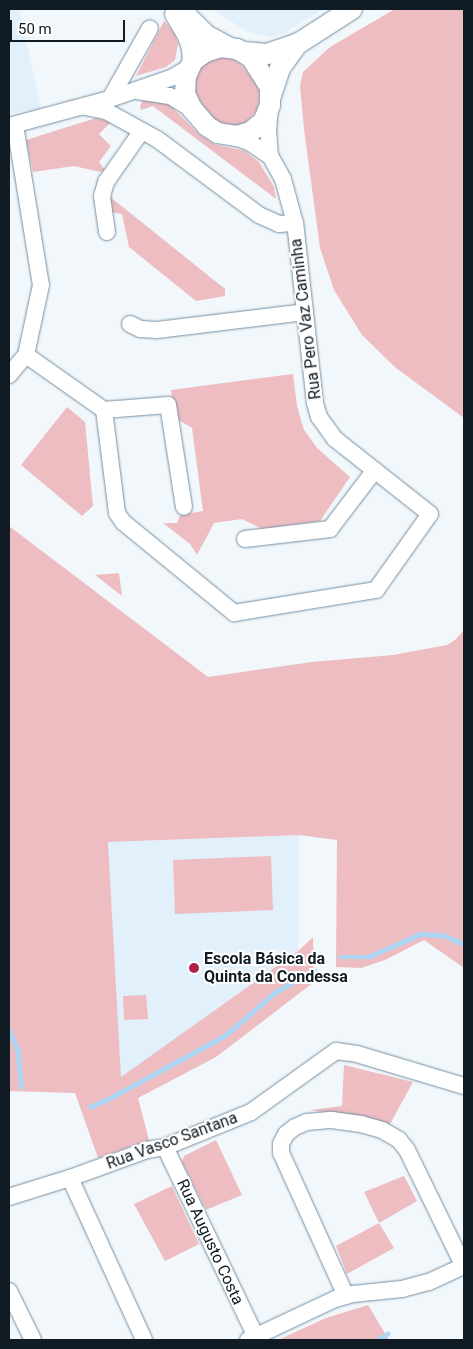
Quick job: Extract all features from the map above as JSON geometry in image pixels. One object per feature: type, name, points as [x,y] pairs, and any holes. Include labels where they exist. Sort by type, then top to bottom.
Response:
[{"type":"street","points":[[172,9],[188,36],[192,48],[185,94],[192,109]]},
{"type":"street","points":[[180,9],[206,35],[237,50],[255,63],[266,80],[271,101],[268,134],[270,156]]},
{"type":"street","points":[[184,507],[168,405],[104,410],[15,364],[40,285],[12,126],[85,107],[132,92],[178,74],[214,48],[267,54],[299,43],[352,9]]},
{"type":"street","points":[[110,99],[150,28]]},
{"type":"street","points":[[229,136],[243,134],[258,126],[268,114],[280,68],[299,43]]},
{"type":"street","points":[[132,92],[153,92],[170,96],[192,109],[212,130],[248,142],[270,156]]},
{"type":"street","name":"Rua Pero Vaz Caminha","points":[[85,107],[106,111],[141,132],[157,139],[259,215],[279,224],[295,223]]},
{"type":"street","points":[[107,232],[102,196],[106,182],[141,132]]},
{"type":"street","name":"Rua Pero Vaz Caminha","points":[[104,410],[117,513],[123,522],[234,612],[376,590],[430,514],[335,438],[320,417],[315,403],[295,223],[283,179],[270,156]]},
{"type":"street","points":[[130,324],[140,329],[157,330],[305,312]]},
{"type":"street","points":[[245,539],[330,529],[375,470]]},
{"type":"street","name":"Rua Vasco Santana","points":[[9,1197],[70,1178],[147,1150],[165,1147],[251,1112],[336,1051],[357,1054],[464,1086]]},
{"type":"street","points":[[252,1339],[346,1296],[411,1287],[430,1282],[464,1267],[407,1150],[399,1140],[382,1130],[361,1124],[332,1120],[307,1122],[295,1126],[286,1134],[281,1144],[281,1153],[346,1296]]},
{"type":"street","name":"Rua Augusto Costa","points":[[165,1147],[252,1339]]},
{"type":"street","points":[[70,1178],[144,1340]]},
{"type":"street","points":[[9,1291],[33,1340]]},
{"type":"shaded area","points":[[9,9],[19,9],[41,108],[9,114]]},
{"type":"shaded area","points":[[213,9],[324,9],[282,34],[269,37],[246,31]]},
{"type":"shaded area","points":[[395,9],[464,9],[464,418],[396,368],[362,335],[334,290],[320,248],[304,129],[300,86],[303,72],[330,47]]},
{"type":"shaded area","points":[[164,21],[174,32],[178,44],[175,60],[166,67],[136,76]]},
{"type":"shaded area","points":[[217,58],[230,58],[241,64],[260,92],[258,110],[245,123],[235,126],[221,124],[210,116],[195,93],[196,75],[204,64]]},
{"type":"shaded area","points":[[159,99],[169,104],[199,134],[214,144],[245,151],[259,162],[274,187],[276,199],[153,106],[141,110],[140,106],[143,100]]},
{"type":"shaded area","points":[[96,118],[111,122],[99,134],[111,146],[99,162],[105,170],[100,172],[74,166],[33,172],[26,140]]},
{"type":"shaded area","points":[[109,196],[225,289],[225,296],[196,301],[129,247],[122,214],[109,212]]},
{"type":"shaded area","points":[[293,374],[297,406],[304,430],[317,448],[350,477],[320,521],[262,529],[242,519],[214,523],[197,555],[190,544],[163,523],[177,523],[180,515],[203,511],[192,428],[175,418],[171,390]]},
{"type":"shaded area","points":[[67,407],[85,422],[93,506],[82,516],[21,465]]},
{"type":"shaded area","points":[[9,526],[208,677],[312,662],[393,655],[447,645],[455,640],[464,630],[464,968],[424,940],[385,960],[361,968],[336,967],[337,840],[299,835],[108,842],[121,1077],[298,951],[313,937],[314,982],[216,1057],[138,1098],[149,1140],[98,1158],[75,1093],[9,1091]]},
{"type":"shaded area","points":[[119,573],[122,596],[95,575]]},
{"type":"shaded area","name":"Escola Básica da Quinta da Condessa","points":[[299,835],[298,951],[121,1077],[108,842]]},
{"type":"shaded area","points":[[271,856],[273,910],[175,914],[173,860]]},
{"type":"shaded area","points":[[146,995],[148,1019],[124,1020],[123,996]]},
{"type":"shaded area","points":[[344,1065],[413,1082],[390,1124],[311,1110],[342,1106]]},
{"type":"shaded area","points":[[216,1140],[242,1195],[206,1210],[182,1162],[184,1156]]},
{"type":"shaded area","points":[[404,1176],[417,1201],[379,1223],[364,1192]]},
{"type":"shaded area","points":[[172,1186],[199,1244],[165,1261],[134,1204]]},
{"type":"shaded area","points":[[379,1223],[394,1248],[347,1274],[336,1246]]},
{"type":"shaded area","points":[[368,1305],[389,1340],[278,1340],[326,1318]]},
{"type":"waterway","points":[[340,957],[368,957],[421,934],[443,935],[464,944]]},
{"type":"waterway","points":[[90,1107],[226,1035],[274,993],[314,970]]},
{"type":"waterway","points":[[9,1029],[18,1050],[21,1087]]},
{"type":"waterway","points":[[377,1340],[387,1334]]},
{"type":"place","name":"Escola Básica da Quinta da Condessa","points":[[194,968]]}]
